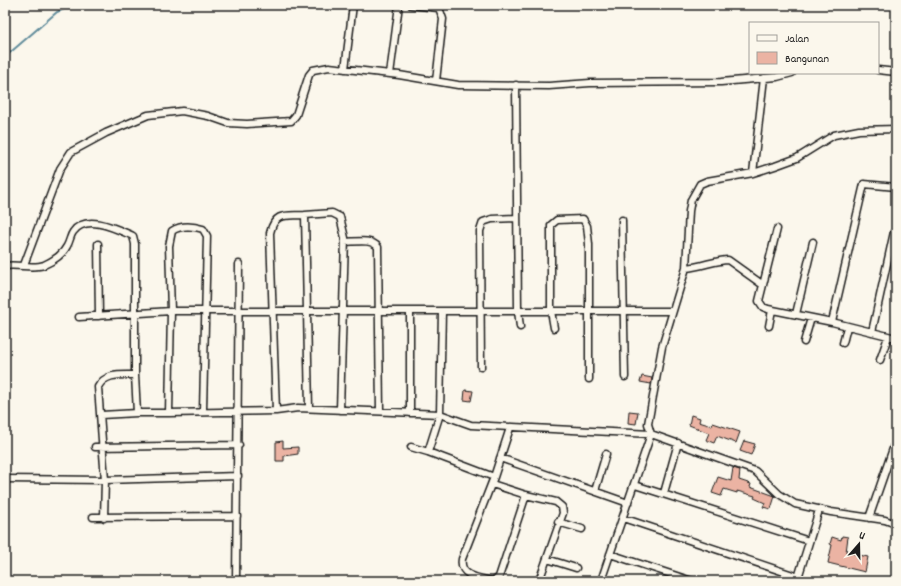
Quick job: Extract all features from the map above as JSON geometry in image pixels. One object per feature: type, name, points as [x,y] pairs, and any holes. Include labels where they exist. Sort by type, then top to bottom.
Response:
[{"type":"street","points":[[345,69],[353,5]]},
{"type":"street","points":[[390,74],[399,5]]},
{"type":"street","points":[[411,5],[438,6],[443,18],[436,81]]},
{"type":"street","points":[[24,265],[60,169],[71,152],[106,133],[148,115],[182,111],[208,116],[228,123],[248,124],[291,121],[296,115],[305,84],[311,72],[329,67],[390,74],[458,85],[549,86],[590,83],[721,82],[764,78],[786,74]]},
{"type":"street","points":[[879,70],[896,72]]},
{"type":"street","points":[[753,173],[764,78]]},
{"type":"street","points":[[516,85],[518,311],[520,327]]},
{"type":"street","points":[[601,581],[635,485],[651,434],[648,424],[662,347],[686,268],[689,211],[695,191],[700,184],[707,181],[753,173],[797,158],[834,135],[860,130],[896,129]]},
{"type":"street","points":[[832,322],[864,184],[896,188]]},
{"type":"street","points":[[276,411],[270,233],[272,223],[277,217],[332,213],[340,217],[343,224],[345,242],[340,410]]},
{"type":"street","points":[[305,215],[309,408]]},
{"type":"street","points":[[481,367],[480,231],[483,222],[492,219],[517,218]]},
{"type":"street","points":[[554,328],[551,311],[551,225],[557,220],[568,218],[582,220],[587,226],[590,311],[589,378]]},
{"type":"street","points":[[622,220],[626,377]]},
{"type":"street","points":[[5,266],[24,265],[34,267],[45,264],[60,256],[67,247],[73,232],[84,224],[90,223],[113,227],[133,236],[135,244],[135,375],[137,414]]},
{"type":"street","points":[[169,412],[170,246],[172,231],[178,228],[197,227],[204,229],[207,236],[203,411]]},
{"type":"street","points":[[777,229],[759,301],[762,307],[896,338]]},
{"type":"street","points":[[872,332],[894,232]]},
{"type":"street","points":[[345,242],[370,242],[375,243],[378,247],[380,411]]},
{"type":"street","points":[[796,314],[813,242]]},
{"type":"street","points":[[98,244],[99,316]]},
{"type":"street","points":[[686,268],[728,260],[763,285]]},
{"type":"street","points":[[236,581],[239,446],[239,264]]},
{"type":"street","points":[[79,317],[205,310],[672,311]]},
{"type":"street","points":[[410,310],[410,412]]},
{"type":"street","points":[[769,326],[772,310]]},
{"type":"street","points":[[428,452],[440,414],[442,311]]},
{"type":"street","points":[[804,342],[811,318]]},
{"type":"street","points":[[843,343],[847,327]]},
{"type":"street","points":[[880,360],[888,336]]},
{"type":"street","points":[[104,518],[104,447],[98,387],[102,380],[109,377],[135,375]]},
{"type":"street","points":[[101,415],[203,411],[276,411],[309,408],[440,414],[471,425],[510,428],[651,434],[746,467],[759,475],[785,499],[795,504],[819,510],[896,524]]},
{"type":"street","points":[[510,428],[492,484],[462,559],[461,566],[464,571],[477,578],[493,581],[499,577],[526,495]]},
{"type":"street","points":[[869,518],[896,440]]},
{"type":"street","points":[[664,493],[678,443]]},
{"type":"street","points":[[95,447],[239,446]]},
{"type":"street","points":[[411,447],[494,477]]},
{"type":"street","points":[[595,491],[606,454]]},
{"type":"street","points":[[500,458],[628,503]]},
{"type":"street","points":[[5,479],[105,480],[238,476]]},
{"type":"street","points":[[492,484],[526,495],[556,502],[562,507],[563,513],[558,522],[539,581]]},
{"type":"street","points":[[635,485],[664,493],[810,541]]},
{"type":"street","points":[[623,518],[798,579],[819,510]]},
{"type":"street","points":[[93,517],[237,516]]},
{"type":"street","points":[[558,522],[582,529]]},
{"type":"street","points":[[610,554],[692,581]]},
{"type":"street","points":[[546,559],[576,568]]},
{"type":"building","points":[[642,376],[652,378],[651,384],[640,382]]},
{"type":"building","points":[[465,390],[473,391],[471,401],[464,400]]},
{"type":"building","points":[[629,411],[638,412],[636,424],[628,423]]},
{"type":"building","points":[[691,415],[700,418],[699,422],[712,426],[713,423],[740,432],[736,443],[717,436],[714,443],[706,440],[709,433],[689,425]]},
{"type":"building","points":[[283,441],[283,448],[298,447],[298,454],[284,456],[284,461],[276,461],[276,442]]},
{"type":"building","points":[[744,441],[755,444],[751,455],[740,451]]},
{"type":"building","points":[[733,468],[740,470],[739,480],[751,484],[750,487],[775,496],[771,509],[763,507],[765,503],[754,498],[755,496],[737,491],[737,493],[724,489],[721,496],[712,493],[718,477],[731,481]]},
{"type":"building","points":[[842,536],[848,537],[846,552],[868,557],[865,572],[828,563],[832,545],[830,544],[832,537],[841,540]]},
{"type":"waterway","points":[[5,57],[57,12],[74,5]]}]
